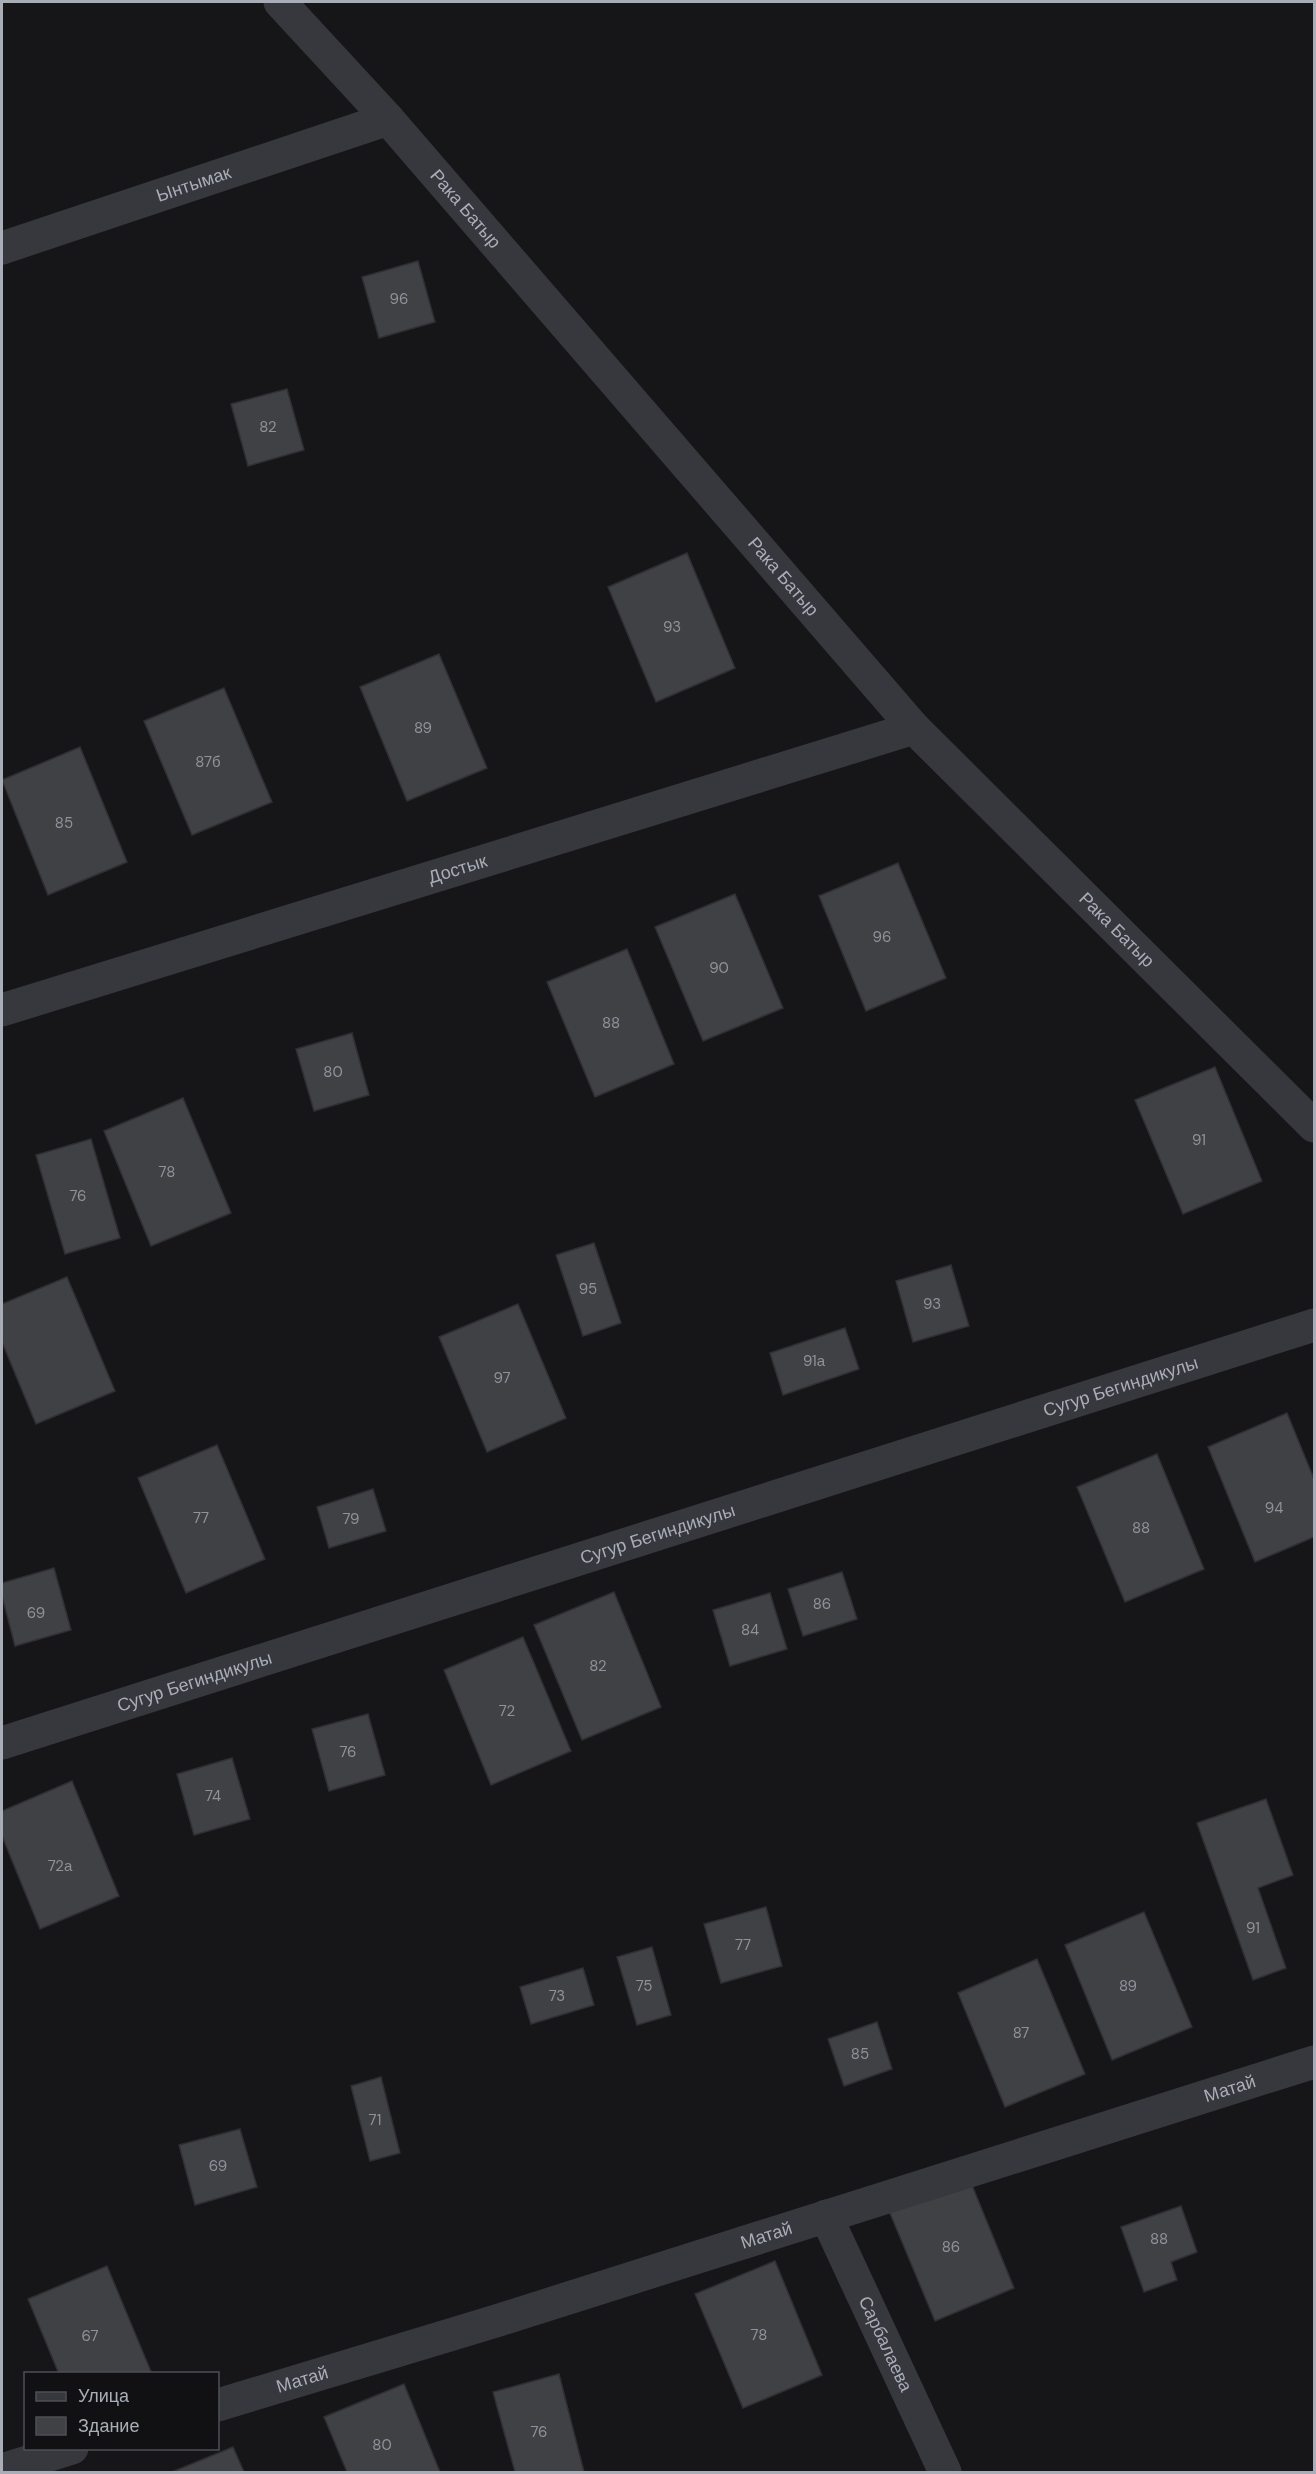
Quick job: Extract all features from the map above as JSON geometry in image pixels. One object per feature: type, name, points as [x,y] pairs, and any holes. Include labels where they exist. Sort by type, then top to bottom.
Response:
[{"type":"street","name":"Рака Батыр","points":[[280,2],[388,119],[914,728],[1314,1126]]},
{"type":"street","name":"Ынтымак","points":[[2,248],[388,119]]},
{"type":"street","name":"Достык","points":[[2,1010],[914,728]]},
{"type":"street","name":"Сугур Бегиндикулы","points":[[2,1743],[1314,1325]]},
{"type":"street","name":"Матай","points":[[219,2405],[496,2321],[1314,2062]]},
{"type":"street","name":"Сарбалаева","points":[[826,2216],[945,2472]]},
{"type":"street","points":[[2,2470],[66,2450]]},
{"type":"building","points":[[418,261],[435,322],[379,338],[362,277]]},
{"type":"building","points":[[287,389],[304,450],[248,466],[231,404]]},
{"type":"building","points":[[687,553],[735,668],[656,702],[608,587]]},
{"type":"building","points":[[439,654],[487,768],[407,801],[360,687]]},
{"type":"building","points":[[224,688],[272,802],[192,835],[144,721]]},
{"type":"building","points":[[80,747],[127,862],[48,895],[2,780]]},
{"type":"building","points":[[898,863],[946,978],[866,1011],[819,896]]},
{"type":"building","points":[[735,894],[783,1008],[703,1041],[655,927]]},
{"type":"building","points":[[627,949],[674,1064],[595,1097],[547,982]]},
{"type":"building","points":[[352,1033],[369,1095],[314,1111],[296,1049]]},
{"type":"building","points":[[1215,1067],[1262,1181],[1183,1214],[1135,1100]]},
{"type":"building","points":[[183,1098],[231,1213],[151,1246],[104,1131]]},
{"type":"building","points":[[91,1139],[120,1238],[65,1254],[36,1155]]},
{"type":"building","points":[[594,1243],[621,1323],[583,1336],[556,1255]]},
{"type":"building","points":[[951,1265],[969,1326],[913,1342],[896,1281]]},
{"type":"building","points":[[67,1277],[115,1391],[36,1424],[2,1342],[2,1304]]},
{"type":"building","points":[[518,1304],[566,1418],[487,1452],[439,1337]]},
{"type":"building","points":[[845,1328],[859,1369],[783,1395],[770,1353]]},
{"type":"building","points":[[1287,1413],[1314,1479],[1314,1537],[1255,1562],[1208,1447]]},
{"type":"building","points":[[217,1445],[265,1559],[186,1593],[138,1478]]},
{"type":"building","points":[[1157,1454],[1204,1569],[1125,1602],[1077,1487]]},
{"type":"building","points":[[373,1489],[386,1531],[329,1548],[317,1507]]},
{"type":"building","points":[[54,1568],[71,1630],[15,1646],[2,1596],[2,1583]]},
{"type":"building","points":[[842,1572],[857,1619],[803,1636],[788,1589]]},
{"type":"building","points":[[614,1592],[661,1707],[582,1740],[534,1625]]},
{"type":"building","points":[[770,1593],[787,1649],[730,1666],[713,1610]]},
{"type":"building","points":[[523,1637],[571,1751],[491,1785],[444,1670]]},
{"type":"building","points":[[368,1714],[385,1775],[329,1791],[312,1729]]},
{"type":"building","points":[[232,1758],[250,1819],[194,1835],[177,1774]]},
{"type":"building","points":[[72,1781],[119,1896],[40,1929],[2,1836],[2,1811]]},
{"type":"building","points":[[1266,1799],[1293,1875],[1258,1888],[1286,1968],[1253,1980],[1197,1823]]},
{"type":"building","points":[[766,1907],[782,1966],[721,1983],[704,1924]]},
{"type":"building","points":[[1144,1912],[1192,2027],[1112,2060],[1065,1945]]},
{"type":"building","points":[[652,1947],[671,2015],[637,2025],[617,1957]]},
{"type":"building","points":[[1037,1959],[1085,2074],[1005,2107],[958,1993]]},
{"type":"building","points":[[583,1968],[594,2005],[531,2024],[520,1987]]},
{"type":"building","points":[[877,2022],[892,2069],[844,2086],[828,2039]]},
{"type":"building","points":[[381,2077],[400,2153],[370,2161],[351,2086]]},
{"type":"building","points":[[240,2129],[257,2187],[195,2205],[179,2145]]},
{"type":"building","points":[[967,2173],[1014,2288],[935,2321],[887,2206]]},
{"type":"building","points":[[1181,2206],[1197,2252],[1171,2262],[1177,2280],[1144,2292],[1121,2227]]},
{"type":"building","points":[[775,2261],[822,2375],[743,2408],[695,2294]]},
{"type":"building","points":[[107,2266],[151,2372],[58,2372],[28,2299]]},
{"type":"building","points":[[559,2374],[584,2472],[515,2472],[493,2392]]},
{"type":"building","points":[[404,2384],[440,2472],[347,2472],[324,2417]]},
{"type":"building","points":[[233,2447],[244,2472],[172,2472]]}]
